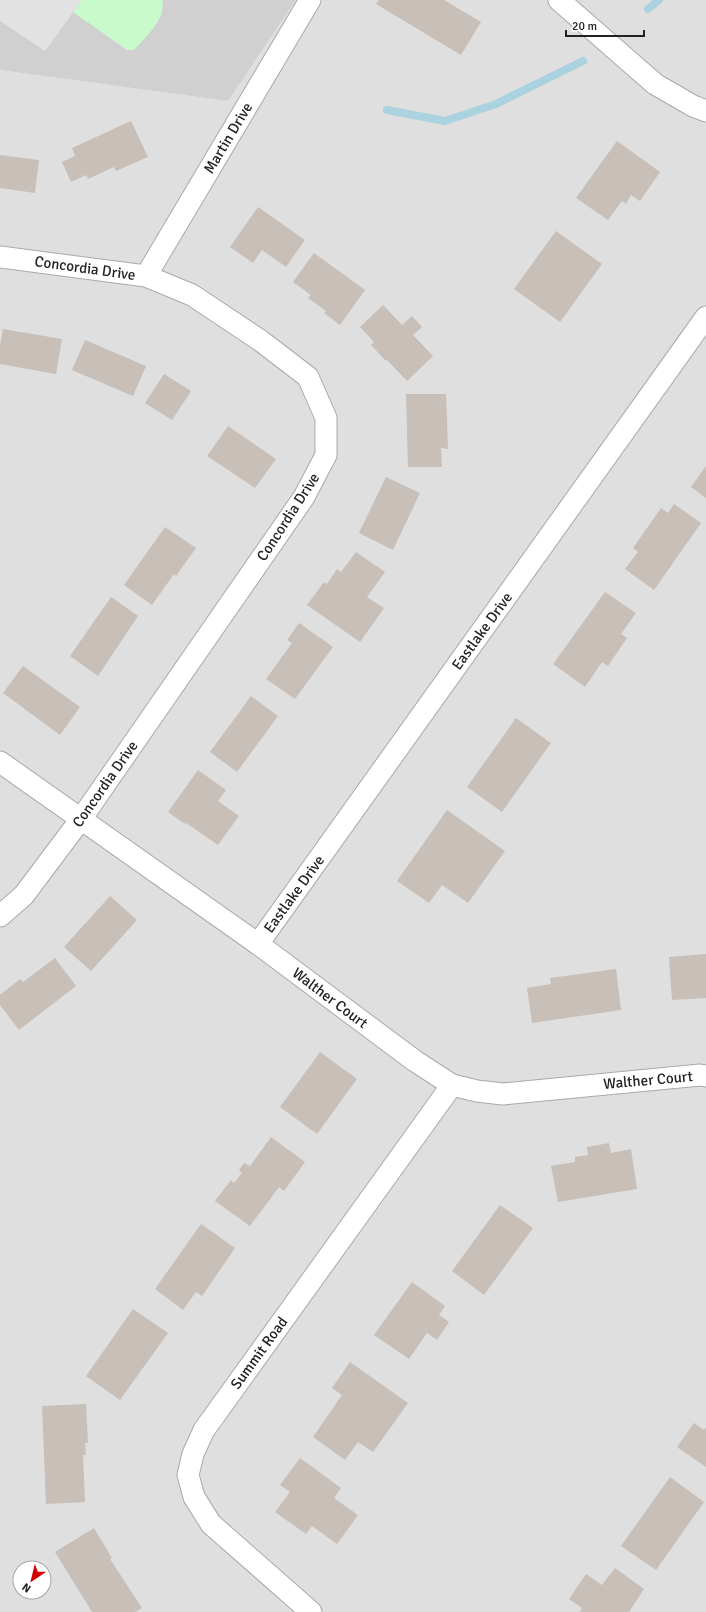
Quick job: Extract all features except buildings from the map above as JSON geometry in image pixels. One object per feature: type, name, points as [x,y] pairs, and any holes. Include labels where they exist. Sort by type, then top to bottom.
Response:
[{"type":"street","name":"Martin Drive","points":[[146,276],[310,0]]},
{"type":"street","points":[[559,0],[655,84],[693,106],[706,110]]},
{"type":"street","name":"Concordia Drive","points":[[0,257],[146,276],[192,295],[261,341],[308,377],[326,418],[326,455],[304,497],[81,819],[24,895],[0,916]]},
{"type":"street","name":"Eastlake Drive","points":[[258,944],[706,317]]},
{"type":"street","name":"Walther Court","points":[[0,762],[258,944],[415,1061],[452,1085],[476,1091],[504,1094],[700,1075],[706,1076]]},
{"type":"street","name":"Summit Road","points":[[311,1612],[210,1524],[194,1497],[188,1475],[194,1454],[204,1430],[452,1085]]},
{"type":"shaded area","points":[[0,0],[296,0],[228,101],[0,70]]},
{"type":"shaded area","points":[[0,0],[82,0],[45,51],[0,21]]},
{"type":"shaded area","points":[[296,0],[706,0],[706,1612],[0,1612],[0,70],[228,101]]},
{"type":"green space","points":[[82,0],[162,0],[163,7],[158,21],[149,34],[134,50],[127,50],[73,12]]},
{"type":"waterway","points":[[648,9],[659,0]]},
{"type":"waterway","points":[[387,110],[445,121],[496,104],[583,61]]}]
